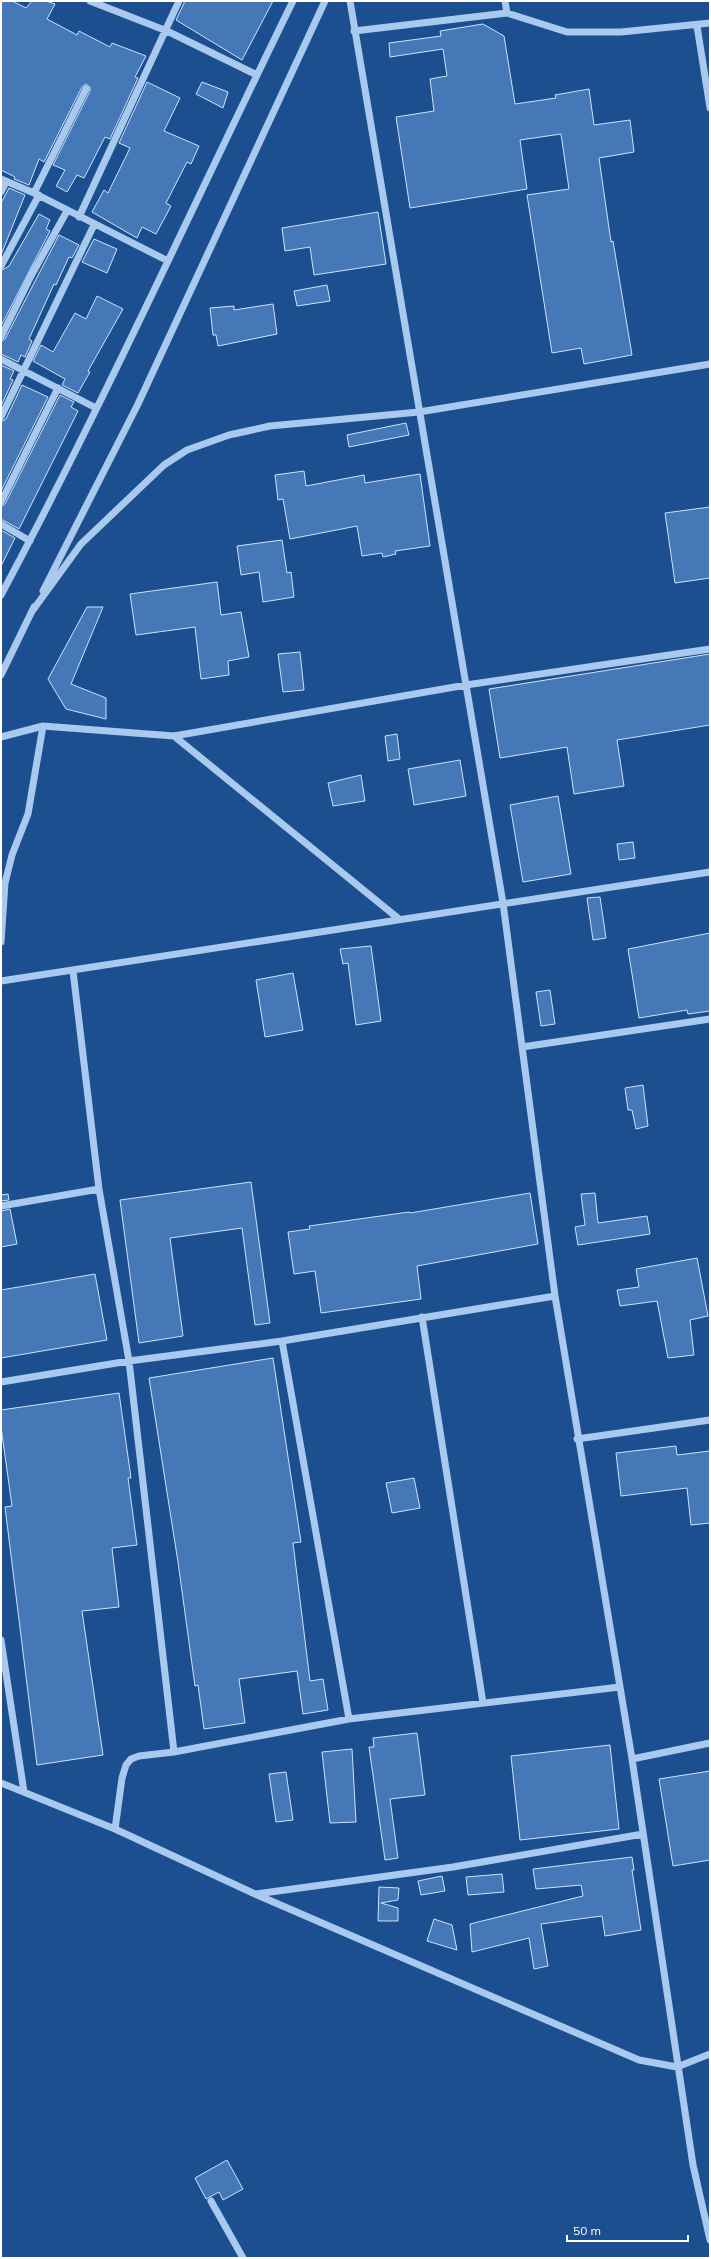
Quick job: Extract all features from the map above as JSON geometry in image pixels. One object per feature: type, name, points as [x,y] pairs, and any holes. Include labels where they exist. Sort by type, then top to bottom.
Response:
[{"type":"street","points":[[90,1],[167,31],[257,75]]},
{"type":"street","points":[[79,218],[167,31],[179,1]]},
{"type":"street","points":[[1,595],[96,408],[293,1]]},
{"type":"street","points":[[1,675],[138,404],[325,1]]},
{"type":"street","points":[[350,1],[503,903],[555,1296],[577,1439],[632,1758],[677,2067],[693,2165],[710,2240]]},
{"type":"street","points":[[505,1],[507,13]]},
{"type":"street","points":[[354,31],[507,13],[567,32],[621,32],[697,26],[710,23]]},
{"type":"street","points":[[697,26],[710,108]]},
{"type":"street","points":[[1,266],[86,89]]},
{"type":"street","points":[[1,192],[4,180],[36,194],[79,218],[168,261]]},
{"type":"street","points":[[1,337],[31,276],[67,211]]},
{"type":"street","points":[[1,417],[94,224]]},
{"type":"street","points":[[1,358],[96,408]]},
{"type":"street","points":[[33,610],[81,544],[164,465],[187,450],[229,435],[270,426],[419,412],[710,364]]},
{"type":"street","points":[[1,502],[58,388]]},
{"type":"street","points":[[1,524],[30,540]]},
{"type":"street","points":[[1,737],[42,726],[174,736],[466,685],[710,649]]},
{"type":"street","points":[[1,942],[4,883],[12,856],[28,814],[42,726]]},
{"type":"street","points":[[174,736],[399,919]]},
{"type":"street","points":[[1,981],[710,872]]},
{"type":"street","points":[[72,971],[99,1189],[129,1361],[174,1752]]},
{"type":"street","points":[[522,1047],[710,1020]]},
{"type":"street","points":[[1,1206],[99,1189]]},
{"type":"street","points":[[1,1382],[129,1361],[282,1341],[555,1296]]},
{"type":"street","points":[[422,1317],[483,1704]]},
{"type":"street","points":[[282,1341],[350,1720]]},
{"type":"street","points":[[577,1439],[710,1420]]},
{"type":"street","points":[[1,1640],[24,1792]]},
{"type":"street","points":[[115,1829],[122,1778],[126,1766],[131,1759],[139,1756],[174,1752],[350,1720],[620,1687]]},
{"type":"street","points":[[632,1758],[710,1743]]},
{"type":"street","points":[[1,1783],[115,1829],[255,1894],[632,2057],[655,2064],[677,2067],[710,2054]]},
{"type":"street","points":[[255,1894],[453,1867],[643,1834]]},
{"type":"street","points":[[211,2201],[243,2258]]},
{"type":"building","points":[[1,1],[12,1],[26,8],[32,1],[46,1],[55,4],[47,19],[77,35],[79,31],[110,47],[112,43],[146,56],[135,77],[138,78],[110,139],[105,137],[84,178],[77,175],[67,192],[56,186],[65,170],[53,165],[90,91],[90,87],[86,84],[82,87],[44,162],[39,159],[29,185],[14,179],[15,177],[1,170]]},
{"type":"building","points":[[185,1],[273,1],[242,60],[176,20]]},
{"type":"building","points":[[483,24],[504,36],[515,104],[556,98],[555,95],[589,89],[594,125],[630,120],[634,152],[599,158],[611,242],[613,241],[632,355],[584,364],[581,348],[552,353],[527,195],[569,189],[561,134],[520,140],[527,189],[410,208],[396,117],[434,111],[430,79],[447,76],[443,49],[390,57],[389,43],[441,36],[440,31]]},
{"type":"building","points":[[147,82],[180,98],[164,131],[199,146],[191,164],[187,162],[166,203],[171,206],[156,234],[142,227],[137,238],[92,212],[104,190],[108,193],[130,148],[119,143]]},
{"type":"building","points":[[202,82],[228,92],[223,108],[196,94]]},
{"type":"building","points":[[9,188],[25,195],[1,255],[1,203]]},
{"type":"building","points":[[378,212],[386,264],[314,275],[310,247],[285,251],[282,228]]},
{"type":"building","points":[[39,214],[50,220],[46,229],[50,231],[1,326],[1,271],[9,266]]},
{"type":"building","points":[[59,235],[79,245],[72,258],[69,257],[56,285],[54,284],[29,339],[32,341],[25,357],[21,355],[18,362],[1,354],[1,342],[5,339]]},
{"type":"building","points":[[94,239],[117,249],[107,273],[82,262]]},
{"type":"building","points":[[327,285],[330,301],[297,306],[294,291]]},
{"type":"building","points":[[97,296],[123,309],[88,371],[90,372],[78,393],[62,385],[65,379],[33,361],[41,345],[53,352],[75,313],[86,319]]},
{"type":"building","points":[[273,304],[277,334],[218,346],[216,335],[213,335],[210,308],[234,306],[234,310]]},
{"type":"building","points":[[1,365],[14,371],[10,379],[13,380],[1,406]]},
{"type":"building","points":[[22,385],[48,397],[1,491],[1,422],[6,419]]},
{"type":"building","points":[[60,395],[74,402],[71,407],[78,411],[19,529],[1,519],[1,507],[5,504]]},
{"type":"building","points":[[406,423],[409,435],[349,447],[347,435]]},
{"type":"building","points":[[304,471],[306,486],[364,475],[365,483],[420,474],[430,546],[395,551],[396,554],[383,557],[382,553],[362,556],[357,526],[290,539],[283,499],[278,500],[275,475]]},
{"type":"building","points":[[710,507],[710,578],[675,583],[665,513]]},
{"type":"building","points":[[1,530],[15,538],[1,566]]},
{"type":"building","points":[[282,540],[287,573],[291,572],[294,597],[263,602],[259,572],[241,575],[237,546]]},
{"type":"building","points":[[217,582],[221,615],[241,612],[249,657],[228,661],[229,675],[201,679],[195,627],[136,635],[130,594]]},
{"type":"building","points":[[87,607],[103,607],[71,684],[106,698],[106,719],[66,709],[48,679]]},
{"type":"building","points":[[300,652],[304,690],[283,692],[278,654]]},
{"type":"building","points":[[710,654],[710,725],[617,740],[624,786],[574,794],[567,747],[500,758],[489,689]]},
{"type":"building","points":[[397,734],[400,759],[388,761],[385,736]]},
{"type":"building","points":[[460,760],[466,796],[414,805],[408,769]]},
{"type":"building","points":[[361,775],[365,801],[333,806],[328,783]]},
{"type":"building","points":[[558,796],[571,874],[523,882],[510,805]]},
{"type":"building","points":[[633,842],[635,858],[619,860],[617,844]]},
{"type":"building","points":[[600,897],[606,938],[593,940],[587,898]]},
{"type":"building","points":[[710,933],[710,1011],[688,1014],[687,1010],[639,1018],[628,949]]},
{"type":"building","points":[[371,946],[381,1021],[356,1025],[348,963],[343,964],[340,949]]},
{"type":"building","points":[[293,973],[303,1030],[265,1037],[256,980]]},
{"type":"building","points":[[550,990],[555,1024],[541,1026],[536,992]]},
{"type":"building","points":[[643,1085],[648,1126],[636,1129],[632,1110],[628,1110],[625,1088]]},
{"type":"building","points":[[251,1182],[270,1323],[255,1325],[242,1228],[170,1238],[183,1336],[139,1343],[120,1200]]},
{"type":"building","points":[[530,1193],[538,1244],[417,1266],[421,1299],[321,1313],[315,1271],[294,1274],[288,1232],[310,1229],[309,1226],[410,1213]]},
{"type":"building","points":[[595,1193],[598,1223],[647,1216],[650,1234],[578,1245],[575,1227],[585,1225],[581,1194]]},
{"type":"building","points":[[8,1194],[9,1200],[1,1201],[1,1195]]},
{"type":"building","points":[[10,1209],[17,1244],[1,1247],[1,1211]]},
{"type":"building","points":[[697,1258],[708,1316],[690,1320],[694,1355],[668,1358],[657,1301],[620,1306],[617,1290],[639,1287],[636,1269]]},
{"type":"building","points":[[95,1274],[107,1340],[1,1358],[1,1290]]},
{"type":"building","points":[[273,1358],[301,1542],[293,1543],[310,1681],[323,1679],[328,1710],[303,1714],[297,1671],[239,1679],[245,1723],[204,1729],[198,1685],[195,1686],[178,1562],[149,1378]]},
{"type":"building","points":[[119,1393],[131,1478],[128,1478],[137,1545],[112,1548],[119,1607],[82,1611],[103,1755],[37,1765],[5,1507],[12,1506],[1,1427],[1,1410]]},
{"type":"building","points":[[676,1446],[677,1455],[710,1451],[710,1523],[691,1525],[687,1488],[621,1496],[616,1453]]},
{"type":"building","points":[[414,1478],[420,1508],[392,1513],[386,1483]]},
{"type":"building","points":[[417,1733],[425,1795],[390,1799],[398,1858],[385,1860],[369,1747],[374,1747],[373,1738]]},
{"type":"building","points":[[610,1745],[619,1829],[520,1840],[511,1756]]},
{"type":"building","points":[[352,1749],[356,1822],[330,1823],[322,1752]]},
{"type":"building","points":[[710,1771],[710,1860],[673,1866],[659,1779]]},
{"type":"building","points":[[286,1772],[293,1820],[276,1822],[269,1774]]},
{"type":"building","points":[[632,1857],[634,1870],[632,1870],[641,1930],[605,1936],[602,1916],[541,1924],[548,1966],[534,1969],[529,1938],[472,1952],[470,1924],[583,1896],[581,1885],[536,1889],[533,1869]]},
{"type":"building","points":[[502,1874],[504,1892],[468,1895],[466,1877]]},
{"type":"building","points":[[442,1876],[445,1891],[421,1895],[418,1881]]},
{"type":"building","points":[[379,1887],[399,1888],[398,1900],[381,1903],[398,1908],[398,1921],[378,1921]]},
{"type":"building","points":[[434,1919],[452,1925],[457,1950],[427,1941]]},
{"type":"building","points":[[227,2160],[243,2189],[223,2200],[219,2192],[206,2199],[195,2178]]}]
